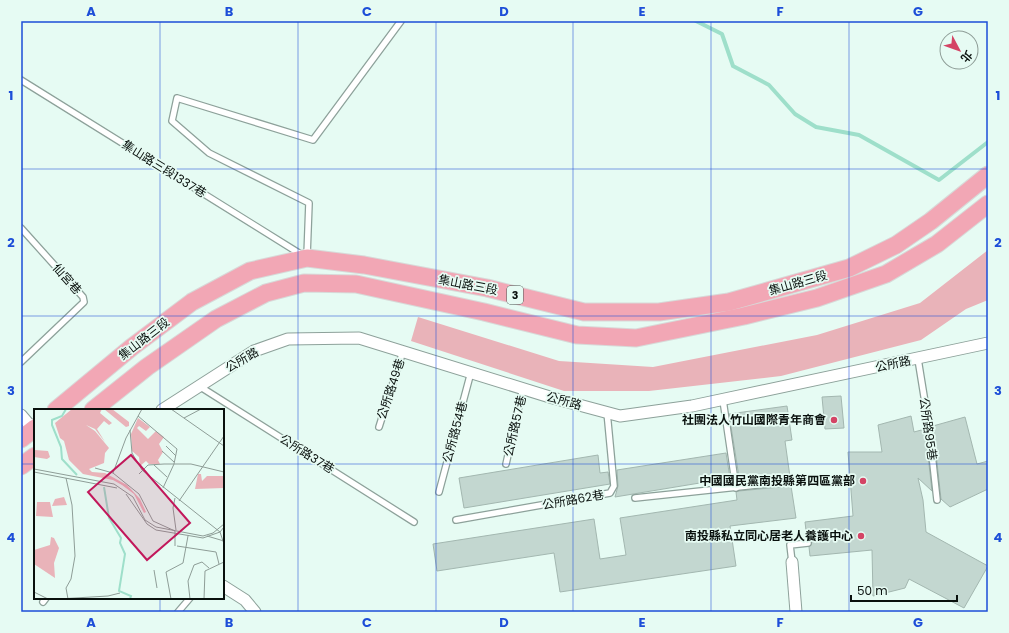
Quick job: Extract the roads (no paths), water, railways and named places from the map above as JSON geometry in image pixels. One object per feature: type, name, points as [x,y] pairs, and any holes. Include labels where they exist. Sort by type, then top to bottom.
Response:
[{"type":"main road","name":"集山路三段","points":[[57,409],[132,347],[192,302],[250,271],[307,258],[364,265],[487,288],[584,312],[659,312],[729,302],[849,268],[896,245],[931,221],[988,175]]},
{"type":"main road","name":"集山路三段","points":[[94,409],[147,368],[216,319],[266,293],[304,283],[356,284],[484,312],[577,335],[636,338],[774,309],[817,298],[886,274],[937,244],[988,204]]},
{"type":"main road","points":[[21,466],[34,457]]},
{"type":"street","name":"公所路","points":[[164,409],[254,351],[288,339],[359,338],[553,398],[620,416],[692,406],[987,346]]},
{"type":"street","points":[[21,415],[31,433]]},
{"type":"street","points":[[792,562],[796,612]]},
{"type":"street","points":[[224,587],[245,600],[254,612]]},
{"type":"lane","points":[[307,258],[309,204],[209,152],[172,121],[177,98],[313,140],[402,21]]},
{"type":"lane","name":"集山路三段1337巷","points":[[21,80],[307,258]]},
{"type":"lane","name":"仙宮巷","points":[[21,228],[83,297],[84,302],[21,362]]},
{"type":"lane","name":"公所路49巷","points":[[379,427],[403,351]]},
{"type":"lane","name":"公所路95巷","points":[[918,359],[929,427],[937,500]]},
{"type":"lane","name":"公所路54巷","points":[[439,492],[471,372]]},
{"type":"lane","name":"公所路37巷","points":[[199,386],[414,522]]},
{"type":"lane","name":"公所路57巷","points":[[506,464],[523,388]]},
{"type":"lane","points":[[723,400],[736,488]]},
{"type":"lane","name":"公所路62巷","points":[[456,520],[610,493],[614,486],[607,412]]},
{"type":"lane","points":[[635,498],[804,480]]},
{"type":"lane","points":[[792,562],[790,545],[808,543]]},
{"type":"lane","points":[[178,612],[189,599]]},
{"type":"waterway","points":[[696,21],[722,34],[733,66],[769,85],[795,114],[816,127],[859,135],[939,180],[988,142]]},
{"type":"place","name":"社團法人竹山國際青年商會","points":[[834,420]]},
{"type":"place","name":"中國國民黨南投縣第四區黨部","points":[[863,481]]},
{"type":"place","name":"南投縣私立同心居老人養護中心","points":[[861,536]]}]
